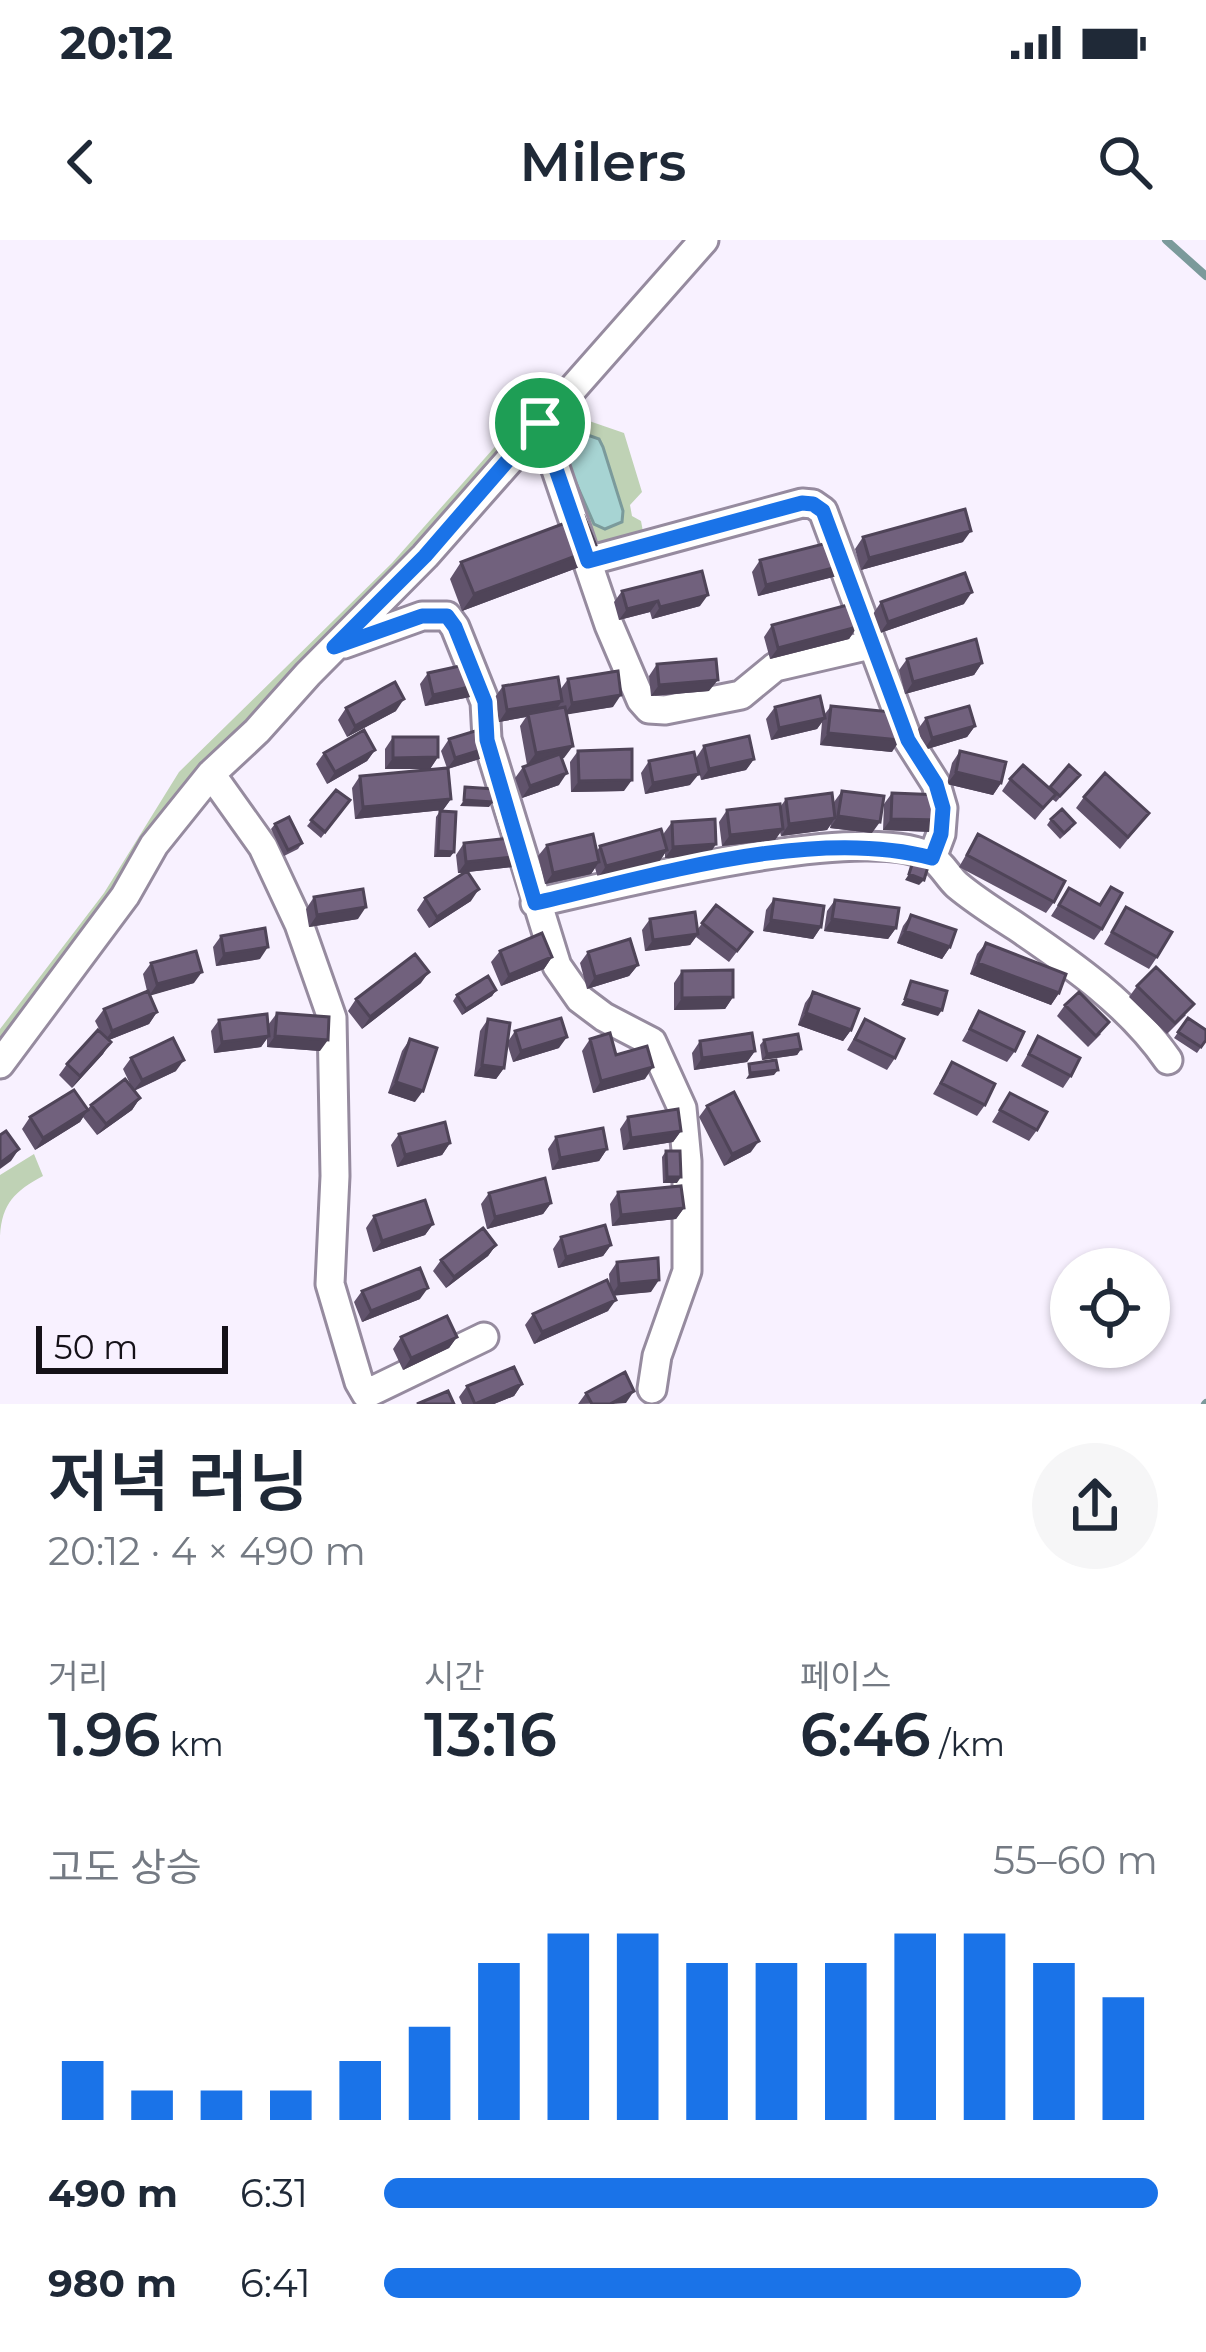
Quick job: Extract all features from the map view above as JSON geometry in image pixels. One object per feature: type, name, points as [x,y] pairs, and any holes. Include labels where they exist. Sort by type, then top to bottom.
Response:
[{"type":"street","points":[[0,1064],[125,896],[154,845],[211,774],[425,556],[704,240]]},
{"type":"street","points":[[540,423],[609,625],[649,709],[741,695],[775,667],[870,645]]},
{"type":"street","points":[[588,561],[747,517],[813,504],[831,526],[908,740],[936,784],[943,808],[941,834],[932,858]]},
{"type":"street","points":[[334,647],[422,616],[447,616],[485,702],[487,740],[557,966],[604,1017],[652,1042],[682,1108],[687,1271],[657,1356],[652,1389]]},
{"type":"street","points":[[211,774],[263,847],[299,924],[332,1018],[330,1284],[358,1382],[366,1394],[484,1337]]},
{"type":"street","points":[[535,903],[688,869],[822,847],[895,848],[932,858],[977,901],[1104,990],[1168,1060]]},
{"type":"shaded area","points":[[522,405],[534,418],[408,559],[303,658],[181,789],[107,899],[0,1040],[0,1029],[104,893],[179,772],[392,563],[500,441]]},
{"type":"shaded area","points":[[563,412],[624,433],[642,492],[630,505],[632,516],[641,521],[644,537],[592,551],[548,429]],"holes":[[[599,439],[617,497],[594,524],[569,473]]]},
{"type":"shaded area","points":[[582,433],[599,439],[623,511],[622,522],[605,529],[594,524],[562,451],[565,440]]},
{"type":"shaded area","points":[[34,1154],[43,1176],[12,1199],[0,1236],[0,1175]]},
{"type":"building","points":[[965,509],[971,531],[869,558],[863,537]]},
{"type":"building","points":[[584,516],[597,548],[474,594],[461,562]]},
{"type":"building","points":[[843,539],[849,564],[766,585],[760,560]]},
{"type":"building","points":[[702,571],[708,595],[660,607],[658,601],[627,609],[622,591]]},
{"type":"building","points":[[965,573],[972,592],[888,622],[881,602]]},
{"type":"building","points":[[851,604],[857,627],[778,648],[772,625]]},
{"type":"building","points":[[976,639],[982,663],[913,682],[907,659]]},
{"type":"building","points":[[716,659],[718,680],[659,685],[657,664]]},
{"type":"building","points":[[478,662],[483,684],[433,695],[428,673]]},
{"type":"building","points":[[618,671],[621,695],[572,703],[568,679]]},
{"type":"building","points":[[558,677],[562,701],[507,710],[503,686]]},
{"type":"building","points":[[395,682],[404,699],[355,726],[346,708]]},
{"type":"building","points":[[820,696],[825,718],[779,728],[775,707]]},
{"type":"building","points":[[831,706],[902,713],[900,740],[828,733]]},
{"type":"building","points":[[969,706],[975,726],[932,738],[926,718]]},
{"type":"building","points":[[565,707],[573,746],[536,753],[528,714]]},
{"type":"building","points":[[488,727],[494,746],[455,758],[449,739]]},
{"type":"building","points":[[364,730],[375,750],[335,772],[324,753]]},
{"type":"building","points":[[749,736],[754,759],[709,769],[704,746]]},
{"type":"building","points":[[393,737],[438,737],[438,757],[393,758]]},
{"type":"building","points":[[632,749],[632,780],[579,781],[578,751]]},
{"type":"building","points":[[960,751],[1006,762],[1001,783],[956,772]]},
{"type":"building","points":[[694,752],[699,774],[653,783],[649,761]]},
{"type":"building","points":[[560,754],[567,773],[530,786],[523,767]]},
{"type":"building","points":[[1023,765],[1056,794],[1043,808],[1010,779]]},
{"type":"building","points":[[1069,765],[1080,775],[1060,796],[1050,787]]},
{"type":"building","points":[[448,768],[451,799],[363,807],[360,776]]},
{"type":"building","points":[[1105,773],[1149,813],[1128,837],[1084,797]]},
{"type":"building","points":[[465,787],[494,789],[493,802],[464,800]]},
{"type":"building","points":[[336,790],[350,800],[325,832],[311,820]]},
{"type":"building","points":[[842,791],[884,796],[880,822],[838,816]]},
{"type":"building","points":[[832,793],[835,818],[789,824],[786,799]]},
{"type":"building","points":[[892,793],[941,795],[941,820],[891,819]]},
{"type":"building","points":[[780,804],[783,829],[730,835],[727,810]]},
{"type":"building","points":[[1062,809],[1075,823],[1064,833],[1051,819]]},
{"type":"building","points":[[440,811],[456,812],[454,852],[438,851]]},
{"type":"building","points":[[289,817],[302,843],[288,850],[275,824]]},
{"type":"building","points":[[715,819],[716,844],[673,847],[672,822]]},
{"type":"building","points":[[661,829],[667,850],[606,866],[600,846]]},
{"type":"building","points":[[593,834],[599,862],[553,873],[547,845]]},
{"type":"building","points":[[978,834],[1065,881],[1054,902],[967,855]]},
{"type":"building","points":[[519,837],[521,856],[466,862],[464,843]]},
{"type":"building","points":[[915,855],[930,860],[924,880],[909,874]]},
{"type":"building","points":[[467,871],[479,889],[437,917],[425,898]]},
{"type":"building","points":[[1111,887],[1122,893],[1102,929],[1059,905],[1069,888],[1100,905]]},
{"type":"building","points":[[363,889],[366,907],[317,915],[314,897]]},
{"type":"building","points":[[774,899],[824,906],[821,927],[771,920]]},
{"type":"building","points":[[835,900],[899,908],[896,928],[832,919]]},
{"type":"building","points":[[716,905],[752,932],[737,951],[702,923]]},
{"type":"building","points":[[1126,907],[1172,932],[1157,957],[1112,932]]},
{"type":"building","points":[[695,912],[698,934],[653,940],[650,919]]},
{"type":"building","points":[[911,915],[956,930],[950,947],[905,931]]},
{"type":"building","points":[[265,928],[268,947],[224,954],[221,936]]},
{"type":"building","points":[[542,933],[552,957],[509,975],[500,951]]},
{"type":"building","points":[[630,939],[638,965],[595,977],[588,952]]},
{"type":"building","points":[[986,943],[1066,974],[1059,993],[978,963]]},
{"type":"building","points":[[196,951],[202,972],[157,984],[151,963]]},
{"type":"building","points":[[415,954],[429,972],[370,1017],[356,999]]},
{"type":"building","points":[[1156,967],[1194,1004],[1175,1023],[1137,986]]},
{"type":"building","points":[[733,970],[733,997],[682,998],[682,971]]},
{"type":"building","points":[[488,976],[496,990],[466,1009],[457,995]]},
{"type":"building","points":[[911,981],[947,991],[942,1010],[905,999]]},
{"type":"building","points":[[148,991],[157,1012],[112,1031],[104,1009]]},
{"type":"building","points":[[813,992],[859,1009],[851,1030],[806,1013]]},
{"type":"building","points":[[1079,992],[1109,1022],[1096,1036],[1065,1005]]},
{"type":"building","points":[[979,1011],[1024,1032],[1015,1051],[970,1029]]},
{"type":"building","points":[[277,1013],[329,1017],[328,1040],[275,1036]]},
{"type":"building","points":[[267,1014],[269,1036],[222,1042],[219,1020]]},
{"type":"building","points":[[561,1018],[567,1037],[521,1051],[515,1031]]},
{"type":"building","points":[[1188,1018],[1206,1030],[1201,1047],[1178,1032]]},
{"type":"building","points":[[488,1019],[510,1023],[504,1068],[482,1065]]},
{"type":"building","points":[[865,1019],[904,1039],[895,1058],[855,1039]]},
{"type":"building","points":[[98,1030],[111,1042],[80,1076],[67,1064]]},
{"type":"building","points":[[610,1033],[616,1055],[647,1046],[653,1067],[601,1081],[590,1039]]},
{"type":"building","points":[[752,1033],[755,1051],[702,1058],[700,1041]]},
{"type":"building","points":[[798,1034],[801,1049],[767,1054],[764,1040]]},
{"type":"building","points":[[1038,1036],[1080,1058],[1071,1076],[1029,1054]]},
{"type":"building","points":[[173,1038],[184,1060],[142,1080],[131,1058]]},
{"type":"building","points":[[410,1039],[437,1048],[423,1091],[396,1082]]},
{"type":"building","points":[[776,1060],[778,1070],[750,1073],[749,1064]]},
{"type":"building","points":[[952,1062],[995,1084],[985,1105],[941,1083]]},
{"type":"building","points":[[125,1079],[140,1098],[106,1124],[91,1105]]},
{"type":"building","points":[[74,1090],[88,1110],[43,1138],[30,1117]]},
{"type":"building","points":[[734,1092],[759,1141],[732,1154],[707,1106]]},
{"type":"building","points":[[1010,1093],[1047,1112],[1037,1130],[1000,1110]]},
{"type":"building","points":[[678,1109],[681,1131],[631,1138],[628,1117]]},
{"type":"building","points":[[445,1122],[450,1143],[405,1155],[399,1134]]},
{"type":"building","points":[[603,1128],[607,1149],[560,1158],[556,1137]]},
{"type":"building","points":[[6,1131],[19,1149],[0,1163],[0,1135]]},
{"type":"building","points":[[666,1151],[680,1151],[681,1177],[667,1177]]},
{"type":"building","points":[[545,1178],[551,1203],[495,1217],[489,1193]]},
{"type":"building","points":[[681,1186],[684,1208],[621,1215],[618,1192]]},
{"type":"building","points":[[425,1200],[433,1224],[382,1241],[374,1216]]},
{"type":"building","points":[[605,1225],[611,1245],[566,1257],[561,1237]]},
{"type":"building","points":[[483,1228],[496,1245],[454,1277],[441,1260]]},
{"type":"building","points":[[658,1258],[659,1280],[619,1284],[617,1262]]},
{"type":"building","points":[[420,1268],[428,1288],[371,1311],[362,1291]]},
{"type":"building","points":[[607,1280],[616,1300],[542,1332],[533,1314]]},
{"type":"building","points":[[447,1316],[457,1337],[411,1358],[401,1337]]},
{"type":"building","points":[[514,1367],[522,1384],[475,1404],[467,1386]]},
{"type":"building","points":[[625,1372],[634,1391],[610,1404],[592,1404],[586,1393]]},
{"type":"building","points":[[448,1391],[454,1404],[417,1404]]},
{"type":"waterway","points":[[1166,240],[1206,276]]},
{"type":"route","points":[[540,423],[588,561],[802,503],[823,511],[908,740],[936,784],[943,808],[941,834],[932,858],[895,848],[822,847],[688,869],[535,903],[487,740],[485,702],[447,616],[422,616],[334,647],[425,556],[540,423]]}]
